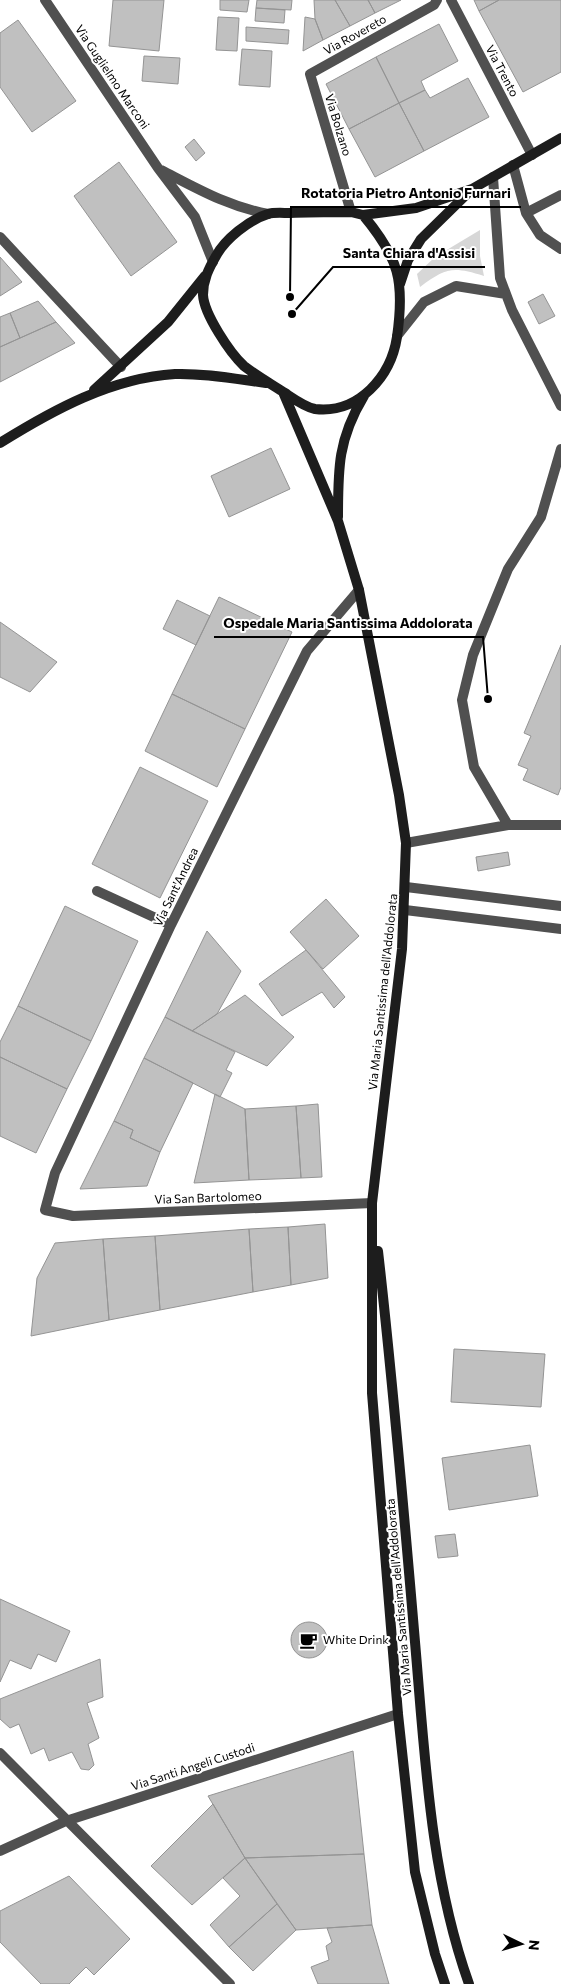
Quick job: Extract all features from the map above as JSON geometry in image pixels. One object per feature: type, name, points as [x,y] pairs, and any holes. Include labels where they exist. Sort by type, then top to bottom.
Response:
[{"type":"street","name":"Via Guglielmo Marconi","points":[[44,0],[158,168],[195,217],[212,262]]},
{"type":"street","name":"Via Rovereto","points":[[310,74],[434,5],[437,0]]},
{"type":"street","name":"Via Trento","points":[[451,0],[532,155]]},
{"type":"street","name":"Via Bolzano","points":[[310,74],[351,212]]},
{"type":"street","points":[[158,168],[221,202],[242,209],[268,214],[351,212],[363,216],[416,208],[472,189],[561,138]]},
{"type":"street","points":[[513,165],[526,213],[540,235],[561,249]]},
{"type":"street","points":[[494,177],[500,278],[512,310],[561,406]]},
{"type":"street","points":[[206,275],[203,296],[212,322],[242,364],[282,392],[314,409],[339,408],[364,396],[380,381],[392,359],[397,336],[400,285],[408,260],[421,239],[472,189]]},
{"type":"street","points":[[526,213],[561,195]]},
{"type":"street","points":[[91,393],[168,322],[206,275],[219,249],[234,234],[268,214]]},
{"type":"street","points":[[363,216],[381,236],[395,260],[400,285]]},
{"type":"street","points":[[0,237],[121,366]]},
{"type":"street","points":[[397,336],[424,302],[456,286],[506,294]]},
{"type":"street","points":[[0,443],[33,422],[91,393],[174,374],[200,374],[268,383]]},
{"type":"street","points":[[282,392],[338,521]]},
{"type":"street","points":[[338,521],[338,460],[348,426],[364,396]]},
{"type":"street","points":[[508,826],[474,767],[462,700],[473,655],[508,569],[541,517],[561,449]]},
{"type":"street","name":"Via Maria Santissima dell'Addolorata","points":[[338,521],[359,590],[399,794],[406,843],[405,910],[372,1203],[372,1393],[398,1714],[415,1872],[435,1954],[445,1984]]},
{"type":"street","name":"Via Sant'Andrea","points":[[45,1210],[55,1172],[171,925],[307,651],[359,590]]},
{"type":"street","points":[[406,843],[508,826],[561,825]]},
{"type":"street","points":[[406,887],[561,906]]},
{"type":"street","points":[[97,891],[171,925]]},
{"type":"street","points":[[405,910],[561,929]]},
{"type":"street","name":"Via Maria Santissima dell'Addolorata","points":[[372,1203],[394,1395],[421,1708],[438,1868],[456,1948],[469,1984]]},
{"type":"street","name":"Via San Bartolomeo","points":[[45,1210],[73,1216],[372,1203]]},
{"type":"street","name":"Via Santi Angeli Custodi","points":[[0,1851],[66,1821],[398,1714]]},
{"type":"street","points":[[0,1753],[230,1984]]},
{"type":"shaded area","points":[[480,230],[480,256],[484,276],[464,271],[450,271],[436,276],[420,287],[417,274],[435,257]]},
{"type":"building","points":[[113,0],[164,0],[159,51],[109,46]]},
{"type":"building","points":[[220,0],[249,0],[247,12],[220,10]]},
{"type":"building","points":[[257,0],[292,0],[291,10],[256,8]]},
{"type":"building","points":[[314,0],[335,0],[350,26],[323,40],[315,19]]},
{"type":"building","points":[[335,0],[368,0],[375,13],[350,26]]},
{"type":"building","points":[[368,0],[401,0],[375,13]]},
{"type":"building","points":[[474,0],[499,0],[479,11]]},
{"type":"building","points":[[499,0],[561,0],[561,72],[523,92],[479,11]]},
{"type":"building","points":[[256,8],[285,10],[284,23],[255,21]]},
{"type":"building","points":[[218,17],[239,18],[237,51],[216,50]]},
{"type":"building","points":[[305,17],[315,19],[323,40],[303,51]]},
{"type":"building","points":[[18,20],[76,101],[32,132],[0,87],[0,33]]},
{"type":"building","points":[[439,24],[458,61],[421,81],[425,90],[399,103],[376,57]]},
{"type":"building","points":[[246,27],[289,30],[288,44],[246,41]]},
{"type":"building","points":[[242,49],[272,51],[270,87],[239,85]]},
{"type":"building","points":[[144,56],[180,58],[178,84],[142,81]]},
{"type":"building","points":[[376,57],[399,103],[349,129],[326,84]]},
{"type":"building","points":[[468,78],[489,117],[424,151],[399,103],[425,90],[430,98]]},
{"type":"building","points":[[399,103],[424,151],[375,177],[349,129]]},
{"type":"building","points":[[194,139],[205,153],[196,161],[185,147]]},
{"type":"building","points":[[119,162],[177,242],[131,276],[74,196]]},
{"type":"building","points":[[0,257],[22,282],[0,296]]},
{"type":"building","points":[[543,294],[555,316],[539,324],[528,302]]},
{"type":"building","points":[[38,301],[56,322],[20,338],[10,313]]},
{"type":"building","points":[[10,313],[20,338],[0,347],[0,317]]},
{"type":"building","points":[[56,322],[75,343],[0,382],[0,347]]},
{"type":"building","points":[[271,448],[290,489],[229,517],[211,476]]},
{"type":"building","points":[[219,597],[292,632],[245,729],[172,694]]},
{"type":"building","points":[[177,600],[210,616],[196,645],[163,629]]},
{"type":"building","points":[[0,622],[57,662],[30,692],[0,677]]},
{"type":"building","points":[[561,645],[561,787],[558,795],[523,780],[528,769],[518,765],[531,736],[524,733]]},
{"type":"building","points":[[172,694],[245,729],[217,787],[145,751]]},
{"type":"building","points":[[140,767],[208,801],[160,898],[92,864]]},
{"type":"building","points":[[508,852],[510,865],[478,871],[476,857]]},
{"type":"building","points":[[326,899],[359,936],[323,969],[290,932]]},
{"type":"building","points":[[65,906],[138,941],[91,1041],[18,1006]]},
{"type":"building","points":[[207,931],[241,971],[217,1014],[192,1031],[165,1017]]},
{"type":"building","points":[[306,950],[345,997],[334,1008],[322,992],[282,1016],[259,984]]},
{"type":"building","points":[[245,995],[294,1037],[267,1066],[192,1031]]},
{"type":"building","points":[[18,1006],[91,1041],[67,1089],[0,1057],[0,1042]]},
{"type":"building","points":[[165,1017],[235,1052],[226,1070],[232,1073],[220,1097],[144,1058]]},
{"type":"building","points":[[0,1057],[67,1089],[36,1153],[0,1136]]},
{"type":"building","points":[[144,1058],[193,1083],[160,1152],[130,1138],[133,1130],[114,1121]]},
{"type":"building","points":[[215,1094],[245,1109],[249,1180],[194,1183]]},
{"type":"building","points":[[318,1104],[322,1177],[301,1178],[296,1106]]},
{"type":"building","points":[[296,1106],[301,1178],[249,1180],[245,1109]]},
{"type":"building","points":[[114,1121],[133,1130],[130,1138],[160,1152],[147,1186],[80,1189]]},
{"type":"building","points":[[325,1224],[328,1278],[291,1285],[288,1227]]},
{"type":"building","points":[[288,1227],[291,1285],[253,1292],[249,1229]]},
{"type":"building","points":[[249,1229],[253,1292],[160,1310],[155,1236]]},
{"type":"building","points":[[155,1236],[160,1310],[109,1320],[103,1239]]},
{"type":"building","points":[[103,1239],[109,1320],[31,1336],[37,1278],[55,1243]]},
{"type":"building","points":[[454,1349],[545,1354],[541,1407],[451,1402]]},
{"type":"building","points":[[530,1445],[538,1496],[449,1510],[442,1458]]},
{"type":"building","points":[[455,1534],[458,1556],[438,1558],[435,1536]]},
{"type":"building","points":[[0,1599],[70,1631],[56,1662],[38,1654],[31,1669],[10,1660],[0,1682]]},
{"type":"building","name":"White Drink","points":[[309,1622],[321,1628],[327,1640],[321,1652],[309,1658],[297,1652],[291,1640],[297,1628]]},
{"type":"building","points":[[100,1659],[103,1697],[87,1703],[99,1738],[88,1744],[94,1765],[89,1770],[81,1769],[72,1752],[49,1761],[44,1748],[31,1754],[19,1724],[10,1728],[0,1719],[0,1699]]},
{"type":"building","points":[[353,1751],[364,1854],[245,1858],[208,1796]]},
{"type":"building","points":[[213,1804],[245,1858],[192,1905],[151,1866]]},
{"type":"building","points":[[364,1854],[372,1925],[296,1930],[245,1858]]},
{"type":"building","points":[[245,1858],[277,1904],[229,1947],[210,1925],[240,1896],[223,1878]]},
{"type":"building","points":[[69,1876],[130,1939],[94,1975],[86,1967],[69,1984],[41,1984],[0,1942],[0,1911]]},
{"type":"building","points":[[277,1904],[296,1930],[253,1971],[229,1947]]},
{"type":"building","points":[[372,1925],[389,1984],[318,1984],[311,1967],[329,1960],[326,1946],[332,1942],[327,1928]]},
{"type":"place","name":"Rotatoria Pietro Antonio Furnari","points":[[290,297]]},
{"type":"place","name":"Santa Chiara d'Assisi","points":[[292,314]]},
{"type":"place","name":"Ospedale Maria Santissima Addolorata","points":[[488,699]]},
{"type":"place","name":"White Drink","points":[[309,1640]]}]
